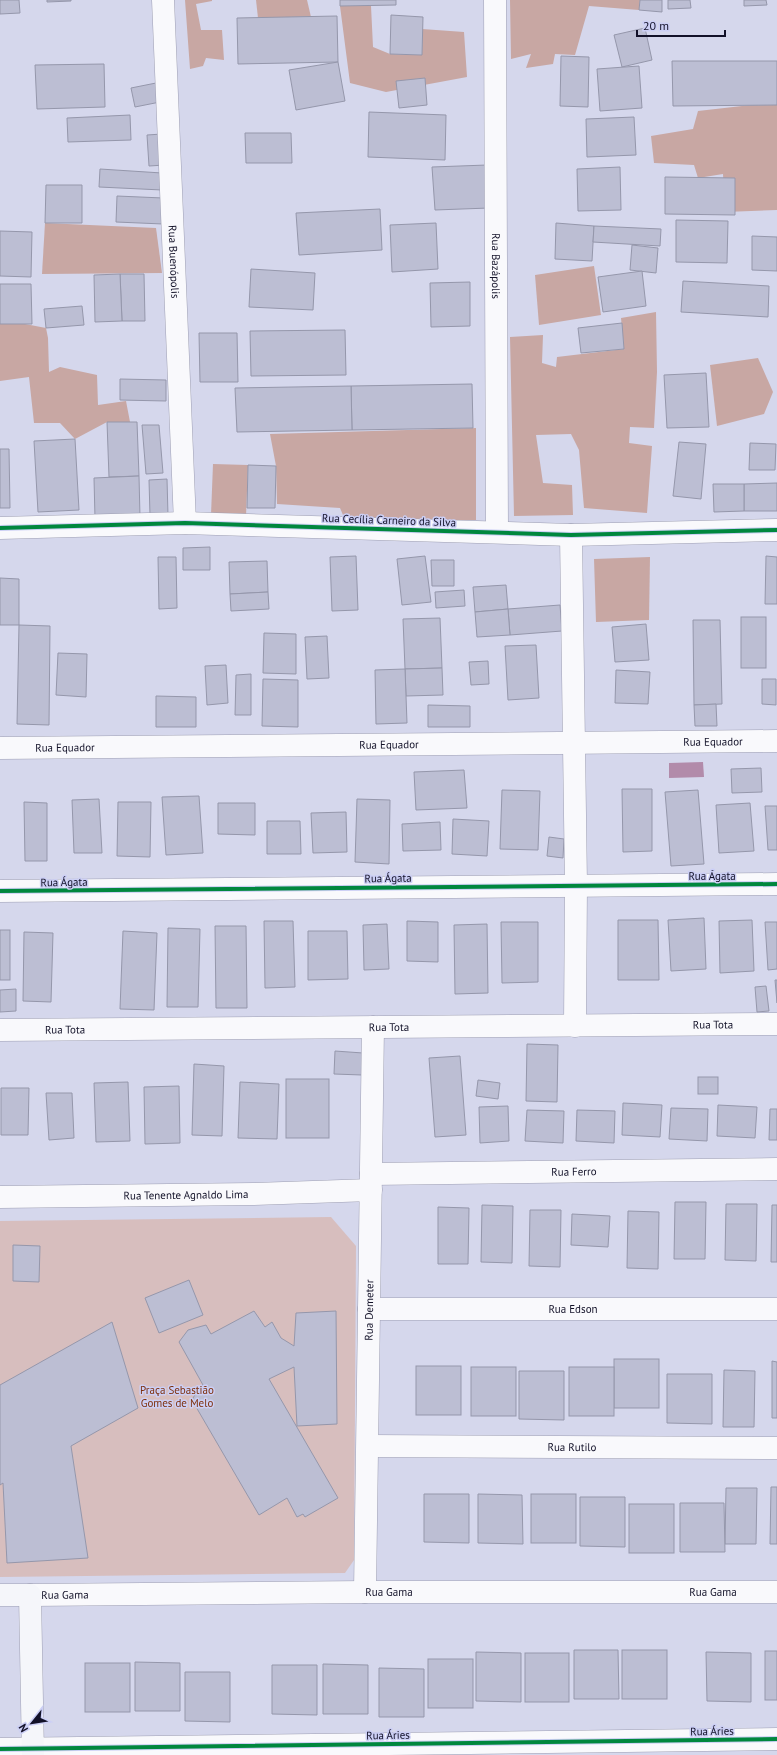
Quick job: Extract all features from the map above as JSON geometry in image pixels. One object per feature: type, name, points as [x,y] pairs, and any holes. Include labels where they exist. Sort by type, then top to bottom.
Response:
[{"type":"street","name":"Rua Buenópolis","points":[[163,0],[186,523]]},
{"type":"street","name":"Rua Bazápolis","points":[[495,0],[497,532]]},
{"type":"street","name":"Rua Cecília Carneiro da Silva","points":[[0,528],[186,523],[571,535],[777,530]]},
{"type":"street","points":[[571,535],[576,885],[576,1026]]},
{"type":"street","name":"Rua Equador","points":[[0,748],[777,741]]},
{"type":"street","name":"Rua Ágata","points":[[0,891],[777,884]]},
{"type":"street","name":"Rua Tota","points":[[0,1030],[777,1024]]},
{"type":"street","name":"Rua Demeter","points":[[365,1592],[373,1027]]},
{"type":"street","name":"Rua Ferro","points":[[371,1182],[777,1169]]},
{"type":"street","name":"Rua Tenente Agnaldo Lima","points":[[0,1197],[253,1194],[371,1182]]},
{"type":"street","name":"Rua Edson","points":[[369,1309],[777,1309]]},
{"type":"street","name":"Rua Rutilo","points":[[368,1446],[777,1448]]},
{"type":"street","name":"Rua Gama","points":[[0,1595],[365,1592],[777,1592]]},
{"type":"street","points":[[30,1595],[33,1752]]},
{"type":"street","name":"Rua Áries","points":[[0,1749],[33,1752],[777,1739]]},
{"type":"green space","name":"Praça Sebastião Gomes de Melo","points":[[331,1217],[356,1246],[354,1560],[345,1573],[0,1577],[0,1221]]},
{"type":"shaded area","points":[[185,0],[212,0],[196,4],[201,30],[222,30],[224,60],[206,58],[203,66],[190,69]]},
{"type":"shaded area","points":[[256,0],[307,0],[311,17],[258,18]]},
{"type":"shaded area","points":[[510,0],[640,0],[639,10],[589,6],[575,55],[555,54],[553,64],[526,68],[531,54],[511,59]]},
{"type":"shaded area","points":[[340,6],[371,6],[373,47],[390,54],[422,55],[422,29],[464,32],[467,77],[386,92],[350,83]]},
{"type":"shaded area","points":[[777,102],[777,210],[725,212],[723,174],[698,178],[694,165],[654,163],[651,136],[693,129],[698,111]]},
{"type":"shaded area","points":[[45,223],[156,228],[162,273],[42,274]]},
{"type":"shaded area","points":[[594,266],[601,315],[539,325],[535,275]]},
{"type":"shaded area","points":[[656,312],[657,372],[654,428],[630,427],[629,443],[652,446],[647,513],[584,508],[579,450],[571,434],[536,435],[543,483],[572,485],[573,515],[514,516],[510,337],[543,335],[542,363],[556,367],[557,357],[624,349],[621,318]]},
{"type":"shaded area","points":[[0,324],[25,324],[46,328],[48,338],[49,372],[60,367],[97,375],[98,405],[126,401],[130,422],[107,422],[75,439],[60,423],[34,423],[29,377],[0,381]]},
{"type":"shaded area","points":[[758,358],[773,392],[764,414],[717,426],[710,365]]},
{"type":"shaded area","points":[[476,428],[476,520],[346,522],[340,508],[277,504],[276,466],[270,434]]},
{"type":"shaded area","points":[[213,464],[248,465],[246,516],[211,515]]},
{"type":"shaded area","points":[[650,557],[649,620],[596,622],[594,559]]},
{"type":"shaded area","points":[[703,762],[704,777],[669,778],[669,763]]},
{"type":"building","points":[[0,0],[19,0],[20,13],[0,14]]},
{"type":"building","points":[[47,0],[71,0],[71,1],[47,2]]},
{"type":"building","points":[[340,0],[396,0],[396,5],[340,6]]},
{"type":"building","points":[[640,0],[662,0],[662,12],[639,10]]},
{"type":"building","points":[[668,0],[690,0],[691,8],[668,9]]},
{"type":"building","points":[[744,0],[766,0],[767,5],[744,6]]},
{"type":"building","points":[[391,15],[423,17],[422,55],[390,54]]},
{"type":"building","points":[[337,16],[338,62],[238,64],[237,18]]},
{"type":"building","points":[[645,28],[652,60],[622,67],[614,35]]},
{"type":"building","points":[[561,56],[589,57],[588,107],[560,106]]},
{"type":"building","points":[[672,61],[777,61],[777,105],[673,106]]},
{"type":"building","points":[[338,62],[345,101],[296,110],[289,70]]},
{"type":"building","points":[[104,64],[105,107],[37,109],[35,65]]},
{"type":"building","points":[[639,66],[642,108],[600,111],[597,69]]},
{"type":"building","points":[[425,78],[427,105],[399,108],[396,81]]},
{"type":"building","points":[[156,83],[160,102],[135,107],[131,88]]},
{"type":"building","points":[[369,112],[446,115],[445,160],[368,157]]},
{"type":"building","points":[[130,115],[131,140],[68,142],[67,118]]},
{"type":"building","points":[[634,117],[636,155],[587,157],[586,119]]},
{"type":"building","points":[[245,133],[291,133],[292,163],[246,163]]},
{"type":"building","points":[[162,134],[165,165],[149,166],[147,135]]},
{"type":"building","points":[[487,165],[489,208],[435,210],[432,167]]},
{"type":"building","points":[[620,167],[621,210],[578,211],[577,169]]},
{"type":"building","points":[[100,169],[162,173],[162,190],[99,187]]},
{"type":"building","points":[[665,177],[735,178],[735,215],[665,214]]},
{"type":"building","points":[[46,185],[82,185],[82,223],[45,223]]},
{"type":"building","points":[[117,196],[163,198],[163,224],[116,222]]},
{"type":"building","points":[[380,209],[382,250],[299,255],[296,213]]},
{"type":"building","points":[[676,220],[728,221],[727,263],[676,262]]},
{"type":"building","points":[[436,223],[438,269],[392,272],[390,225]]},
{"type":"building","points":[[556,223],[594,226],[592,261],[555,259]]},
{"type":"building","points":[[594,226],[661,229],[660,246],[593,242]]},
{"type":"building","points":[[0,231],[32,232],[31,277],[0,276]]},
{"type":"building","points":[[752,236],[777,237],[777,271],[752,270]]},
{"type":"building","points":[[632,245],[658,248],[656,273],[630,270]]},
{"type":"building","points":[[251,269],[315,273],[313,310],[249,307]]},
{"type":"building","points":[[642,271],[646,306],[603,312],[598,277]]},
{"type":"building","points":[[120,274],[144,274],[145,321],[122,321]]},
{"type":"building","points":[[120,274],[122,321],[95,322],[94,275]]},
{"type":"building","points":[[683,281],[769,286],[768,317],[681,312]]},
{"type":"building","points":[[470,282],[470,326],[431,327],[430,283]]},
{"type":"building","points":[[0,284],[31,284],[32,324],[0,324]]},
{"type":"building","points":[[82,306],[84,325],[46,328],[44,309]]},
{"type":"building","points":[[622,323],[624,349],[581,353],[578,328]]},
{"type":"building","points":[[345,330],[346,375],[251,376],[250,331]]},
{"type":"building","points":[[199,333],[237,333],[238,382],[200,382]]},
{"type":"building","points":[[706,373],[709,427],[667,428],[664,375]]},
{"type":"building","points":[[120,379],[166,380],[166,401],[120,400]]},
{"type":"building","points":[[472,384],[473,428],[352,430],[351,386]]},
{"type":"building","points":[[351,386],[352,430],[237,432],[235,388]]},
{"type":"building","points":[[107,422],[137,422],[139,476],[109,477]]},
{"type":"building","points":[[142,425],[159,425],[163,473],[146,474]]},
{"type":"building","points":[[75,439],[79,510],[38,512],[34,441]]},
{"type":"building","points":[[679,442],[706,444],[701,499],[673,496]]},
{"type":"building","points":[[750,443],[776,444],[775,470],[749,470]]},
{"type":"building","points":[[0,449],[9,449],[10,508],[0,508]]},
{"type":"building","points":[[248,465],[276,466],[275,508],[247,508]]},
{"type":"building","points":[[139,476],[140,517],[95,518],[94,478]]},
{"type":"building","points":[[167,479],[168,515],[150,515],[149,480]]},
{"type":"building","points":[[777,483],[777,511],[744,511],[744,484]]},
{"type":"building","points":[[713,484],[744,484],[744,511],[714,512]]},
{"type":"building","points":[[210,547],[210,570],[183,570],[183,548]]},
{"type":"building","points":[[356,556],[358,610],[332,611],[330,557]]},
{"type":"building","points":[[425,556],[431,602],[402,605],[397,559]]},
{"type":"building","points":[[766,556],[777,557],[777,604],[765,604]]},
{"type":"building","points":[[158,557],[176,557],[177,608],[159,609]]},
{"type":"building","points":[[431,560],[454,560],[454,586],[432,586]]},
{"type":"building","points":[[267,561],[268,592],[230,594],[229,562]]},
{"type":"building","points":[[0,578],[19,579],[19,625],[0,625]]},
{"type":"building","points":[[506,585],[508,609],[475,612],[473,587]]},
{"type":"building","points":[[464,590],[465,606],[436,608],[435,592]]},
{"type":"building","points":[[268,592],[269,609],[231,611],[230,594]]},
{"type":"building","points":[[560,605],[562,631],[510,635],[508,609]]},
{"type":"building","points":[[508,609],[510,635],[477,637],[475,612]]},
{"type":"building","points":[[741,617],[766,617],[766,668],[741,668]]},
{"type":"building","points":[[440,618],[442,668],[405,669],[403,619]]},
{"type":"building","points":[[693,620],[720,620],[722,704],[694,705]]},
{"type":"building","points":[[646,624],[649,660],[615,662],[612,627]]},
{"type":"building","points":[[19,625],[50,626],[49,725],[17,724]]},
{"type":"building","points":[[264,633],[296,634],[296,674],[263,673]]},
{"type":"building","points":[[327,636],[329,678],[307,679],[305,637]]},
{"type":"building","points":[[536,645],[539,698],[508,700],[505,646]]},
{"type":"building","points":[[58,653],[87,654],[86,697],[56,695]]},
{"type":"building","points":[[488,661],[489,684],[471,685],[469,662]]},
{"type":"building","points":[[226,665],[228,703],[207,705],[205,666]]},
{"type":"building","points":[[442,668],[443,695],[406,696],[405,669]]},
{"type":"building","points":[[405,669],[407,723],[376,724],[375,670]]},
{"type":"building","points":[[616,670],[650,672],[648,704],[615,703]]},
{"type":"building","points":[[251,674],[251,715],[235,715],[236,675]]},
{"type":"building","points":[[263,679],[298,680],[298,727],[262,726]]},
{"type":"building","points":[[762,679],[776,679],[776,705],[762,704]]},
{"type":"building","points":[[156,696],[196,697],[196,727],[156,727]]},
{"type":"building","points":[[716,704],[717,726],[695,726],[694,705]]},
{"type":"building","points":[[428,705],[470,706],[470,727],[428,727]]},
{"type":"building","points":[[761,768],[762,792],[732,793],[731,769]]},
{"type":"building","points":[[464,770],[467,808],[416,810],[414,772]]},
{"type":"building","points":[[622,789],[652,789],[652,851],[623,852]]},
{"type":"building","points":[[502,790],[540,791],[538,850],[500,849]]},
{"type":"building","points":[[698,790],[704,864],[671,866],[665,792]]},
{"type":"building","points":[[199,796],[203,853],[166,855],[162,797]]},
{"type":"building","points":[[99,799],[102,853],[74,853],[72,800]]},
{"type":"building","points":[[357,799],[390,800],[389,864],[355,862]]},
{"type":"building","points":[[24,802],[47,803],[47,861],[25,861]]},
{"type":"building","points":[[118,802],[151,802],[150,857],[117,856]]},
{"type":"building","points":[[218,803],[255,803],[255,835],[218,834]]},
{"type":"building","points":[[750,803],[754,851],[719,853],[716,805]]},
{"type":"building","points":[[765,806],[777,806],[777,850],[768,850]]},
{"type":"building","points":[[346,812],[347,852],[313,853],[311,813]]},
{"type":"building","points":[[453,819],[489,821],[487,856],[452,854]]},
{"type":"building","points":[[267,821],[300,821],[301,854],[267,854]]},
{"type":"building","points":[[440,822],[441,850],[403,851],[402,824]]},
{"type":"building","points":[[549,837],[564,839],[563,858],[547,856]]},
{"type":"building","points":[[704,918],[706,969],[671,971],[668,920]]},
{"type":"building","points":[[618,920],[658,920],[659,980],[618,980]]},
{"type":"building","points":[[752,920],[754,971],[720,973],[719,921]]},
{"type":"building","points":[[264,921],[293,921],[295,987],[265,988]]},
{"type":"building","points":[[407,921],[438,922],[438,962],[407,961]]},
{"type":"building","points":[[501,922],[538,922],[538,982],[502,983]]},
{"type":"building","points":[[765,922],[777,922],[777,969],[768,970]]},
{"type":"building","points":[[387,924],[389,969],[364,970],[363,925]]},
{"type":"building","points":[[487,924],[488,993],[455,994],[454,925]]},
{"type":"building","points":[[215,926],[246,926],[247,1008],[216,1008]]},
{"type":"building","points":[[168,928],[200,929],[198,1007],[167,1007]]},
{"type":"building","points":[[0,930],[10,930],[10,980],[0,980]]},
{"type":"building","points":[[123,931],[157,933],[154,1010],[120,1009]]},
{"type":"building","points":[[308,931],[347,931],[348,979],[308,980]]},
{"type":"building","points":[[24,932],[53,933],[51,1002],[23,1001]]},
{"type":"building","points":[[775,980],[777,980],[777,1003]]},
{"type":"building","points":[[766,986],[769,1011],[757,1012],[755,987]]},
{"type":"building","points":[[16,989],[16,1011],[0,1012],[0,990]]},
{"type":"building","points":[[527,1044],[558,1045],[557,1102],[526,1101]]},
{"type":"building","points":[[335,1051],[363,1053],[362,1075],[334,1074]]},
{"type":"building","points":[[460,1056],[466,1135],[435,1137],[429,1058]]},
{"type":"building","points":[[194,1064],[224,1066],[222,1136],[192,1135]]},
{"type":"building","points":[[698,1077],[718,1077],[718,1094],[698,1094]]},
{"type":"building","points":[[286,1079],[329,1079],[329,1138],[286,1138]]},
{"type":"building","points":[[478,1080],[500,1083],[498,1099],[476,1096]]},
{"type":"building","points":[[128,1082],[130,1141],[96,1142],[94,1083]]},
{"type":"building","points":[[240,1082],[279,1084],[277,1139],[238,1138]]},
{"type":"building","points":[[179,1086],[180,1143],[145,1144],[144,1087]]},
{"type":"building","points":[[1,1088],[29,1088],[28,1135],[1,1135]]},
{"type":"building","points":[[46,1093],[72,1093],[74,1138],[49,1140]]},
{"type":"building","points":[[623,1103],[662,1105],[660,1137],[622,1135]]},
{"type":"building","points":[[718,1105],[757,1107],[755,1138],[717,1136]]},
{"type":"building","points":[[508,1106],[509,1141],[480,1143],[479,1107]]},
{"type":"building","points":[[671,1108],[708,1109],[707,1141],[669,1139]]},
{"type":"building","points":[[770,1109],[777,1109],[777,1140],[769,1140]]},
{"type":"building","points":[[527,1110],[564,1111],[563,1143],[525,1141]]},
{"type":"building","points":[[577,1110],[615,1111],[614,1143],[576,1141]]},
{"type":"building","points":[[675,1202],[706,1202],[705,1259],[674,1259]]},
{"type":"building","points":[[726,1204],[757,1204],[756,1261],[725,1260]]},
{"type":"building","points":[[482,1205],[513,1206],[512,1263],[481,1262]]},
{"type":"building","points":[[772,1205],[777,1205],[777,1262],[771,1262]]},
{"type":"building","points":[[438,1207],[469,1208],[468,1264],[438,1264]]},
{"type":"building","points":[[530,1210],[561,1210],[560,1267],[529,1266]]},
{"type":"building","points":[[628,1211],[659,1212],[658,1269],[627,1268]]},
{"type":"building","points":[[572,1214],[610,1216],[608,1247],[571,1245]]},
{"type":"building","points":[[13,1245],[40,1246],[39,1282],[13,1281]]},
{"type":"building","points":[[189,1280],[203,1315],[159,1333],[145,1298]]},
{"type":"building","points":[[254,1311],[265,1327],[272,1322],[281,1338],[294,1346],[296,1313],[336,1311],[337,1424],[297,1426],[294,1367],[269,1379],[338,1498],[305,1517],[303,1514],[297,1517],[287,1498],[259,1515],[192,1400],[198,1389],[203,1385],[179,1342],[188,1330],[206,1325],[211,1334]]},
{"type":"building","points":[[112,1322],[138,1408],[71,1446],[88,1558],[7,1563],[3,1483],[0,1485],[0,1385]]},
{"type":"building","points":[[614,1359],[659,1359],[659,1408],[614,1408]]},
{"type":"building","points":[[772,1361],[777,1362],[777,1418],[772,1418]]},
{"type":"building","points":[[416,1366],[461,1366],[461,1415],[416,1415]]},
{"type":"building","points":[[471,1367],[516,1367],[516,1416],[471,1416]]},
{"type":"building","points":[[569,1367],[614,1367],[614,1416],[569,1416]]},
{"type":"building","points":[[724,1370],[755,1371],[754,1427],[723,1427]]},
{"type":"building","points":[[519,1371],[564,1371],[564,1420],[519,1419]]},
{"type":"building","points":[[667,1374],[712,1374],[712,1424],[667,1423]]},
{"type":"building","points":[[771,1487],[777,1487],[777,1544],[770,1544]]},
{"type":"building","points":[[726,1488],[757,1488],[756,1544],[725,1544]]},
{"type":"building","points":[[424,1494],[469,1494],[469,1543],[424,1542]]},
{"type":"building","points":[[478,1494],[522,1495],[523,1544],[478,1543]]},
{"type":"building","points":[[531,1494],[576,1494],[576,1543],[531,1543]]},
{"type":"building","points":[[580,1497],[625,1497],[625,1547],[580,1546]]},
{"type":"building","points":[[680,1503],[724,1503],[725,1552],[680,1552]]},
{"type":"building","points":[[629,1504],[674,1504],[674,1553],[629,1553]]},
{"type":"building","points":[[574,1650],[618,1650],[619,1699],[574,1699]]},
{"type":"building","points":[[622,1650],[667,1650],[667,1699],[622,1699]]},
{"type":"building","points":[[765,1651],[777,1651],[777,1700],[765,1700]]},
{"type":"building","points":[[476,1652],[521,1653],[521,1702],[476,1701]]},
{"type":"building","points":[[706,1652],[751,1653],[751,1702],[707,1701]]},
{"type":"building","points":[[525,1653],[569,1653],[569,1702],[525,1702]]},
{"type":"building","points":[[428,1659],[473,1659],[473,1708],[428,1708]]},
{"type":"building","points":[[135,1662],[180,1663],[180,1711],[135,1711]]},
{"type":"building","points":[[85,1663],[130,1663],[130,1712],[85,1712]]},
{"type":"building","points":[[323,1664],[368,1665],[368,1714],[323,1714]]},
{"type":"building","points":[[272,1665],[317,1665],[317,1715],[272,1714]]},
{"type":"building","points":[[379,1668],[424,1669],[424,1717],[379,1717]]},
{"type":"building","points":[[185,1672],[230,1672],[230,1722],[185,1721]]},
{"type":"cycle path","points":[[0,528],[185,523],[571,535],[777,530]]},
{"type":"cycle path","points":[[0,891],[777,884]]},
{"type":"cycle path","points":[[0,1749],[777,1739]]}]
